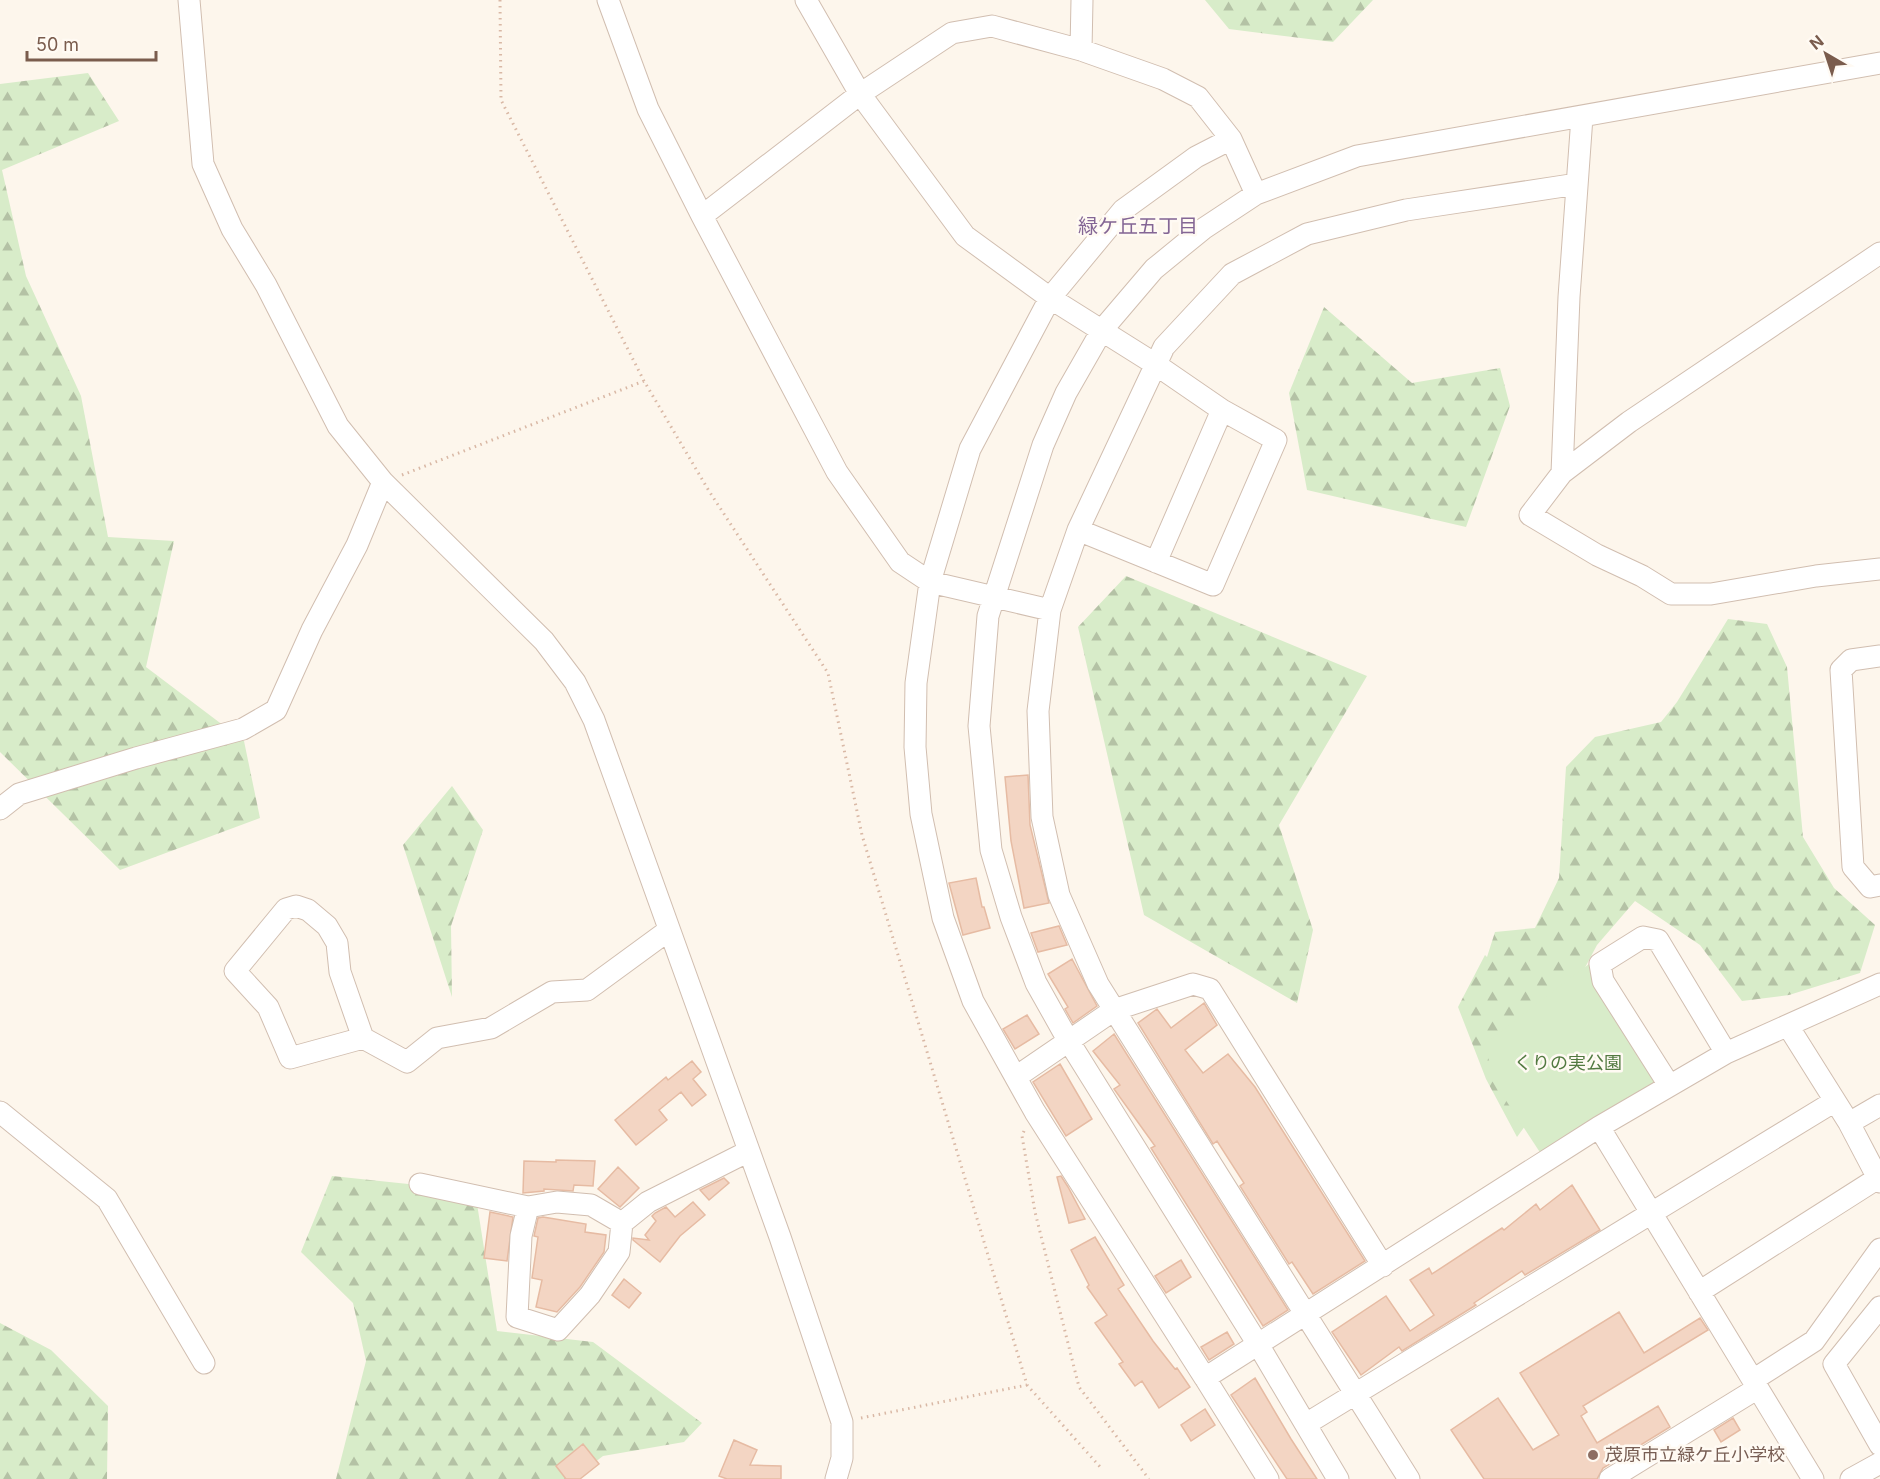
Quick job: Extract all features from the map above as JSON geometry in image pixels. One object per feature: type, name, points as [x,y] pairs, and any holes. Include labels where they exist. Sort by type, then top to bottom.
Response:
[{"type":"street","points":[[189,0],[203,164],[232,229],[266,285],[338,426],[383,482],[544,641],[575,682],[594,720],[749,1151],[842,1422],[842,1458],[836,1479]]},
{"type":"street","points":[[609,0],[648,109],[702,216],[837,472],[900,562],[930,582],[1050,610]]},
{"type":"street","points":[[806,0],[860,94],[965,236],[1050,298],[1155,364],[1222,410],[1276,440],[1213,585],[1078,530]]},
{"type":"street","points":[[1081,50],[1082,0]]},
{"type":"street","points":[[702,216],[860,94],[952,33],[992,26],[1081,50],[1163,79],[1198,97],[1231,140],[1256,194]]},
{"type":"street","points":[[1338,1479],[1259,1346],[1068,1040],[1036,983],[1011,917],[991,850],[979,726],[988,616],[1043,446],[1066,393],[1102,330],[1154,269],[1203,228],[1256,194],[1357,156],[1880,63]]},
{"type":"street","points":[[1562,473],[1569,297],[1582,117]]},
{"type":"street","points":[[1231,140],[1196,157],[1123,210],[1050,298],[970,449],[930,582],[916,683],[915,747],[921,814],[943,918],[972,1001],[1035,1112],[1268,1479]]},
{"type":"street","points":[[1408,1479],[1098,984],[1059,895],[1042,817],[1038,711],[1050,610],[1078,530],[1164,346],[1232,274],[1306,234],[1406,210],[1577,184]]},
{"type":"street","points":[[1880,252],[1629,422],[1562,473],[1530,515],[1597,555],[1642,576],[1671,594],[1711,594],[1816,576],[1880,569]]},
{"type":"street","points":[[1156,562],[1222,410]]},
{"type":"street","points":[[0,808],[19,795],[136,758],[243,729],[276,710],[312,630],[357,545],[383,482]]},
{"type":"street","points":[[1880,656],[1851,660],[1841,670],[1853,867],[1870,887],[1880,885]]},
{"type":"street","points":[[363,1038],[290,1058],[268,1007],[236,971],[286,909],[296,906],[308,910],[327,927],[337,943],[340,972],[363,1038],[407,1062],[437,1038],[491,1028],[552,992],[587,990],[669,930]]},
{"type":"street","points":[[1670,1085],[1603,981],[1600,964],[1643,937],[1658,940],[1726,1053]]},
{"type":"street","points":[[1016,1077],[1114,1010],[1193,984],[1210,989],[1383,1266]]},
{"type":"street","points":[[1205,1378],[1259,1346],[1599,1126],[1726,1053],[1880,984]]},
{"type":"street","points":[[1699,1292],[1879,1180],[1849,1123],[1788,1026]]},
{"type":"street","points":[[1306,1424],[1835,1101]]},
{"type":"street","points":[[1849,1123],[1880,1106]]},
{"type":"street","points":[[0,1112],[107,1199],[204,1363]]},
{"type":"street","points":[[1599,1126],[1813,1479]]},
{"type":"street","points":[[528,1207],[521,1236],[517,1317],[558,1330],[590,1295],[619,1252],[622,1223],[648,1202],[749,1151]]},
{"type":"street","points":[[420,1184],[528,1207],[556,1202],[591,1205],[622,1223]]},
{"type":"street","points":[[1610,1479],[1755,1384],[1814,1341],[1880,1249]]},
{"type":"street","points":[[1880,1307],[1834,1364],[1880,1445]]},
{"type":"street","points":[[1851,1479],[1880,1463]]},
{"type":"path","points":[[500,0],[501,100],[644,381],[710,491],[828,673],[862,835],[1027,1385],[1102,1469]]},
{"type":"path","points":[[383,482],[644,381]]},
{"type":"path","points":[[1035,1112],[1022,1136],[1035,1212],[1079,1387],[1149,1479]]},
{"type":"path","points":[[842,1422],[1027,1385]]},
{"type":"green space","points":[[1205,0],[1373,0],[1333,42],[1229,29]]},
{"type":"green space","points":[[88,73],[119,121],[2,170],[26,276],[81,396],[108,537],[174,541],[146,667],[244,741],[260,818],[120,870],[0,752],[0,84]]},
{"type":"green space","points":[[1324,307],[1412,383],[1500,368],[1510,406],[1466,527],[1307,490],[1289,393]]},
{"type":"green space","points":[[1126,576],[1367,676],[1279,825],[1313,930],[1297,1003],[1144,915],[1078,627]]},
{"type":"green space","points":[[1728,619],[1767,624],[1787,667],[1803,837],[1834,888],[1875,925],[1860,973],[1789,995],[1742,1001],[1700,945],[1635,901],[1597,945],[1563,1009],[1560,1078],[1517,1137],[1486,1079],[1458,1007],[1485,955],[1487,957],[1495,932],[1535,928],[1559,878],[1566,767],[1595,737],[1661,722],[1677,702]]},
{"type":"green space","points":[[452,786],[483,830],[451,926],[452,997],[403,845]]},
{"type":"green space","name":"くりの実公園","points":[[1593,961],[1657,1085],[1543,1157],[1503,1096],[1483,1045]]},
{"type":"green space","points":[[332,1176],[475,1191],[497,1331],[593,1342],[702,1423],[684,1442],[603,1456],[573,1479],[336,1479],[366,1361],[353,1303],[301,1252]]},
{"type":"green space","points":[[0,1323],[51,1350],[108,1406],[107,1479],[0,1479]]},
{"type":"building","points":[[1028,775],[1030,825],[1049,903],[1024,908],[1011,841],[1005,777]]},
{"type":"building","points":[[976,878],[982,907],[984,907],[990,928],[963,935],[949,883]]},
{"type":"building","points":[[1059,926],[1067,945],[1038,952],[1031,933]]},
{"type":"building","points":[[1072,959],[1097,1006],[1073,1023],[1065,1009],[1068,1007],[1048,974]]},
{"type":"building","points":[[1204,1003],[1217,1025],[1185,1050],[1203,1073],[1228,1054],[1255,1087],[1365,1261],[1313,1294],[1292,1262],[1289,1264],[1240,1186],[1244,1183],[1217,1141],[1213,1144],[1138,1023],[1157,1009],[1171,1028]]},
{"type":"building","points":[[1027,1015],[1039,1034],[1015,1049],[1003,1029]]},
{"type":"building","points":[[1114,1034],[1288,1310],[1263,1326],[1151,1148],[1155,1146],[1114,1089],[1120,1085],[1093,1051]]},
{"type":"building","points":[[692,1061],[701,1072],[693,1079],[706,1095],[692,1106],[681,1092],[659,1110],[667,1120],[636,1145],[615,1120],[666,1077],[668,1080]]},
{"type":"building","points":[[1060,1064],[1092,1119],[1066,1136],[1033,1082]]},
{"type":"building","points":[[556,1160],[595,1161],[593,1186],[574,1185],[573,1191],[544,1189],[544,1191],[523,1193],[524,1161],[556,1162]]},
{"type":"building","points":[[618,1167],[639,1188],[620,1207],[598,1189]]},
{"type":"building","points":[[1061,1176],[1085,1219],[1069,1223],[1057,1177]]},
{"type":"building","points":[[724,1178],[729,1183],[709,1200],[700,1190]]},
{"type":"building","points":[[1572,1185],[1600,1230],[1525,1275],[1522,1271],[1474,1303],[1476,1305],[1402,1351],[1399,1347],[1361,1375],[1332,1332],[1386,1296],[1410,1331],[1434,1315],[1410,1280],[1429,1268],[1432,1274],[1502,1228],[1504,1230],[1536,1204],[1540,1210]]},
{"type":"building","points":[[693,1202],[705,1215],[680,1236],[660,1262],[633,1240],[633,1238],[649,1240],[645,1235],[656,1221],[652,1216],[655,1213],[666,1207],[675,1217]]},
{"type":"building","points":[[490,1212],[513,1217],[507,1261],[484,1258]]},
{"type":"building","points":[[538,1218],[586,1224],[585,1232],[606,1235],[604,1252],[580,1287],[557,1312],[536,1307],[542,1280],[532,1278],[538,1237],[534,1236]]},
{"type":"building","points":[[1095,1237],[1124,1285],[1118,1289],[1153,1341],[1190,1387],[1159,1408],[1142,1381],[1135,1386],[1119,1364],[1123,1362],[1095,1323],[1107,1315],[1087,1287],[1089,1285],[1071,1250]]},
{"type":"building","points":[[1181,1260],[1191,1277],[1166,1293],[1155,1276]]},
{"type":"building","points":[[624,1279],[641,1293],[629,1308],[612,1295]]},
{"type":"building","points":[[1619,1312],[1644,1353],[1700,1318],[1708,1330],[1583,1406],[1587,1412],[1581,1416],[1597,1443],[1658,1406],[1670,1427],[1603,1468],[1597,1479],[1484,1479],[1451,1430],[1498,1398],[1533,1450],[1559,1435],[1520,1373]]},
{"type":"building","points":[[1227,1332],[1234,1344],[1209,1360],[1201,1347]]},
{"type":"building","points":[[1255,1378],[1317,1479],[1287,1479],[1231,1395]]},
{"type":"building","points":[[1205,1409],[1215,1425],[1191,1441],[1181,1425]]},
{"type":"building","points":[[1733,1418],[1740,1430],[1721,1442],[1714,1430]]},
{"type":"building","points":[[734,1440],[757,1450],[750,1465],[781,1466],[781,1479],[727,1479],[719,1476]]},
{"type":"building","points":[[583,1444],[599,1464],[580,1479],[566,1479],[556,1466]]},
{"type":"place","name":"茂原市立緑ケ丘小学校","points":[[1593,1455]]},
{"type":"district","name":"緑ケ丘五丁目","points":[[1138,226]]}]
